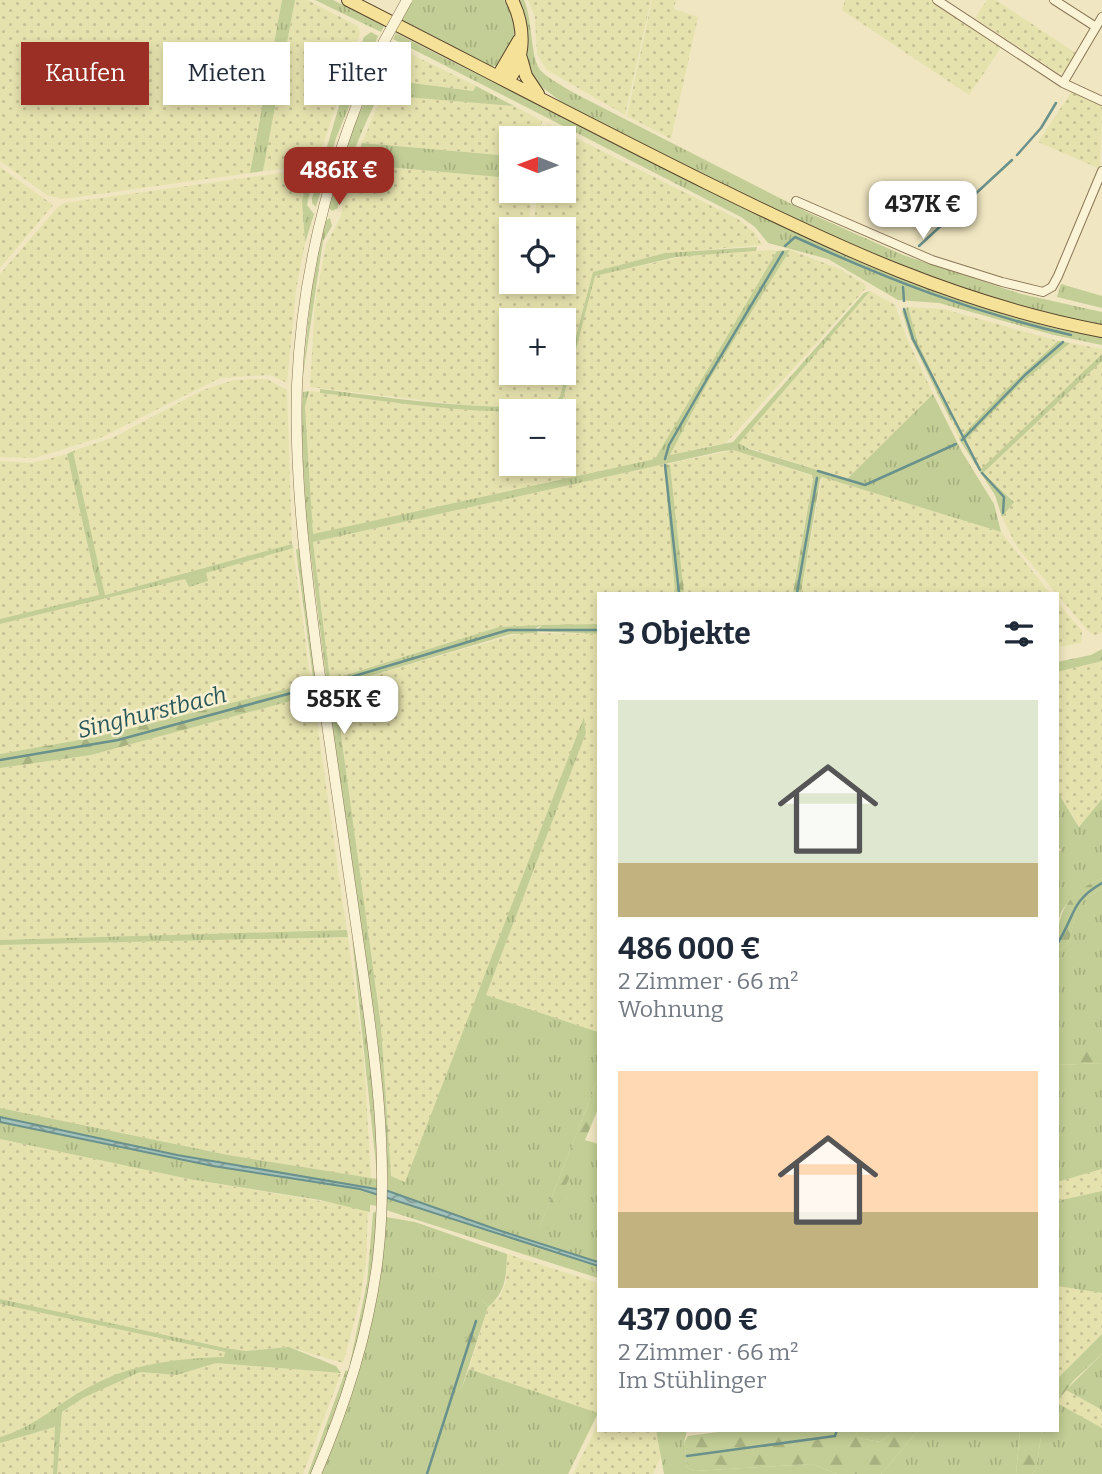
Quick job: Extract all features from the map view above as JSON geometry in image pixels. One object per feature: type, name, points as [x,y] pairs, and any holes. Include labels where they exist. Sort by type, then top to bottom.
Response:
[{"type":"main road","points":[[348,0],[839,248],[885,268],[1006,310],[1102,331]]},
{"type":"main road","points":[[512,0],[521,33],[521,58],[526,76],[542,99]]},
{"type":"main road","points":[[503,79],[521,33]]},
{"type":"main road","points":[[503,79],[521,58]]},
{"type":"street","points":[[316,1474],[348,1394],[365,1335],[378,1256],[382,1182],[372,1039],[309,595],[297,441],[300,344],[316,235],[343,139],[381,47],[407,0]]},
{"type":"street","points":[[937,0],[1063,83],[1102,101]]},
{"type":"street","points":[[1054,0],[1096,27]]},
{"type":"street","points":[[1063,83],[1102,17]]},
{"type":"street","points":[[796,201],[932,260],[1043,292],[1052,287],[1058,276],[1102,171]]},
{"type":"shaded area","points":[[0,0],[282,0],[274,42],[163,42],[163,105],[263,105],[250,173],[63,199],[47,195],[0,161]]},
{"type":"shaded area","points":[[295,0],[307,0],[358,26],[360,34],[357,42],[304,42],[304,105],[336,105],[316,166],[263,171],[275,105],[290,105],[290,42],[287,42]]},
{"type":"shaded area","points":[[528,0],[651,0],[625,115],[547,70],[537,54],[535,17]]},
{"type":"shaded area","points":[[652,0],[676,0],[674,9],[698,17],[671,139],[627,116]]},
{"type":"shaded area","points":[[845,0],[931,0],[1001,48],[969,95],[842,10]]},
{"type":"shaded area","points":[[987,0],[996,0],[1077,54],[1067,72],[1058,73],[975,18]]},
{"type":"shaded area","points":[[411,54],[476,86],[473,91],[411,83]]},
{"type":"shaded area","points":[[1072,91],[1102,105],[1100,169],[1038,142]]},
{"type":"shaded area","points":[[411,97],[514,106],[542,121],[541,126],[499,126],[499,155],[362,143],[378,105],[411,105]]},
{"type":"shaded area","points":[[576,138],[738,219],[755,233],[762,245],[665,253],[593,272],[576,336],[576,308],[499,308],[499,385],[563,385],[560,396],[556,399],[499,399],[499,407],[472,406],[310,387],[315,302],[326,245],[341,216],[345,187],[354,164],[499,177],[499,203],[531,203],[529,217],[499,217],[499,294],[576,294],[576,217],[535,217],[536,203],[576,203]]},
{"type":"shaded area","points":[[0,167],[53,205],[0,268]]},
{"type":"shaded area","points":[[310,171],[302,201],[305,243],[296,290],[287,383],[270,375],[220,378],[102,437],[35,458],[0,457],[0,274],[57,208],[64,203]]},
{"type":"shaded area","points":[[790,250],[840,269],[865,284],[866,288],[726,443],[670,455],[708,382]]},
{"type":"shaded area","points":[[777,251],[656,459],[313,535],[305,407],[309,391],[463,409],[499,410],[499,476],[576,476],[576,399],[563,399],[567,385],[576,385],[576,347],[594,276],[680,257]]},
{"type":"shaded area","points":[[870,291],[895,305],[933,394],[847,479],[740,445],[740,438]]},
{"type":"shaded area","points":[[908,307],[943,309],[1058,341],[959,439],[951,421],[954,417],[918,343]]},
{"type":"shaded area","points":[[1070,343],[1102,349],[1102,354],[981,470],[965,441],[1017,386]]},
{"type":"shaded area","points":[[1102,361],[1102,632],[1095,635],[1090,633],[1059,596],[1059,592],[1055,592],[1017,547],[1002,517],[1014,501],[983,473]]},
{"type":"shaded area","points":[[267,379],[287,390],[292,544],[104,595],[73,451],[114,437],[203,390],[234,380]]},
{"type":"shaded area","points":[[733,450],[813,476],[793,592],[684,592],[668,464]]},
{"type":"shaded area","points":[[67,454],[99,596],[0,619],[0,461],[32,463]]},
{"type":"shaded area","points":[[664,464],[675,592],[597,592],[597,624],[499,627],[330,680],[313,542]]},
{"type":"shaded area","points":[[822,477],[1001,532],[1049,592],[801,592]]},
{"type":"shaded area","points":[[293,548],[311,683],[96,737],[0,754],[0,624],[185,579],[189,587],[205,573]]},
{"type":"shaded area","points":[[1059,604],[1082,631],[1081,643],[1059,647]]},
{"type":"shaded area","points":[[521,633],[597,634],[597,1032],[486,995],[586,733],[584,718],[406,1182],[391,1176],[381,1026],[336,699],[362,695],[366,688],[366,677]]},
{"type":"shaded area","points":[[1102,661],[1102,799],[1080,827],[1059,794],[1059,672]]},
{"type":"shaded area","points":[[309,696],[314,701],[347,932],[0,940],[0,768],[91,755]]},
{"type":"shaded area","points":[[348,937],[364,1059],[371,1179],[228,1155],[0,1108],[0,945]]},
{"type":"shaded area","points":[[0,1139],[189,1179],[368,1209],[366,1264],[360,1300],[343,1363],[289,1347],[246,1351],[225,1348],[0,1299]]},
{"type":"shaded area","points":[[1102,1169],[1102,1191],[1059,1201],[1059,1181]]},
{"type":"shaded area","points":[[507,1254],[597,1283],[597,1413],[469,1369],[488,1307],[500,1297],[506,1281]]},
{"type":"shaded area","points":[[1059,1286],[1102,1293],[1102,1334],[1059,1377]]},
{"type":"shaded area","points":[[0,1304],[225,1352],[225,1357],[170,1361],[109,1377],[72,1398],[31,1427],[0,1437]]},
{"type":"shaded area","points":[[216,1363],[341,1373],[303,1474],[57,1474],[62,1413],[83,1398],[140,1372],[177,1375]]},
{"type":"shaded area","points":[[1066,1390],[1102,1410],[1102,1428],[1059,1404]]},
{"type":"shaded area","points":[[597,1426],[597,1432],[656,1432],[661,1456],[653,1474],[573,1474]]},
{"type":"shaded area","points":[[56,1427],[53,1474],[0,1474],[0,1443]]},
{"type":"green space","points":[[282,0],[295,0],[287,42],[274,42]]},
{"type":"green space","points":[[315,0],[333,0],[384,26],[381,32]]},
{"type":"green space","points":[[412,0],[504,0],[513,19],[514,34],[500,66],[487,66],[401,23]]},
{"type":"green space","points":[[516,0],[524,0],[527,8],[537,65],[552,80],[574,93],[809,213],[903,255],[1021,294],[1102,312],[1102,326],[986,299],[820,234],[568,107],[534,81],[527,65]]},
{"type":"green space","points":[[371,32],[378,36],[376,42],[362,42]]},
{"type":"green space","points":[[396,33],[753,210],[865,262],[981,305],[1102,335],[1102,345],[1054,335],[939,303],[898,300],[828,259],[768,243],[755,227],[741,217],[576,133],[576,126],[563,126],[411,48],[411,42],[393,39]]},
{"type":"green space","points":[[411,83],[473,91],[476,86],[514,106],[411,97]]},
{"type":"green space","points":[[263,105],[275,105],[263,171],[250,173]]},
{"type":"green space","points":[[339,105],[350,105],[336,138],[316,207],[312,198]]},
{"type":"green space","points":[[363,105],[375,105],[348,168],[338,208],[332,211],[328,207],[353,128]]},
{"type":"green space","points":[[362,143],[499,155],[499,177],[354,164]]},
{"type":"green space","points":[[310,171],[313,179],[307,205],[314,214],[305,243],[302,201]]},
{"type":"green space","points":[[330,218],[332,226],[323,241],[302,382],[311,294],[325,221]]},
{"type":"green space","points":[[757,247],[756,251],[676,257],[595,276],[576,349],[576,336],[593,272],[665,253]]},
{"type":"green space","points":[[790,250],[708,382],[670,455],[733,442],[864,293],[870,291],[739,443],[749,449],[847,479],[933,394],[962,452],[994,504],[1001,532],[822,477],[820,480],[813,479],[812,475],[733,450],[313,542],[330,680],[499,627],[542,625],[536,628],[538,633],[511,634],[366,677],[327,685],[306,517],[301,419],[303,392],[309,391],[305,407],[313,534],[655,459],[777,251]]},
{"type":"green space","points":[[1061,284],[1102,296],[1102,308],[1057,297]]},
{"type":"green space","points":[[908,307],[918,343],[954,418],[951,421],[910,337],[902,311]]},
{"type":"green space","points":[[1058,341],[1070,343],[1019,385],[965,441],[981,469],[1102,354],[1102,361],[983,473],[1014,502],[1002,517],[995,495],[959,439],[1003,392]]},
{"type":"green space","points":[[563,385],[567,385],[563,399],[554,399],[560,396]]},
{"type":"green space","points":[[320,389],[407,400],[499,406],[499,411],[409,404],[320,393]]},
{"type":"green space","points":[[73,451],[105,595],[292,544],[293,548],[206,573],[208,581],[189,587],[185,579],[0,624],[0,619],[99,595],[67,454]]},
{"type":"green space","points":[[664,464],[670,465],[684,592],[675,592]]},
{"type":"green space","points":[[816,477],[820,480],[801,592],[793,592],[813,479]]},
{"type":"green space","points":[[300,547],[318,691],[314,685],[296,550]]},
{"type":"green space","points":[[597,624],[597,634],[536,631],[542,625]]},
{"type":"green space","points":[[1102,649],[1102,661],[1059,672],[1059,662],[1091,655]]},
{"type":"green space","points":[[311,683],[309,696],[91,755],[0,768],[0,754],[96,737]]},
{"type":"green space","points":[[331,691],[335,691],[381,1026],[391,1176],[405,1182],[584,717],[586,733],[486,995],[597,1032],[597,1082],[539,1229],[585,1140],[597,1144],[597,1278],[386,1210],[388,1185],[385,1111],[376,1027],[328,696]]},
{"type":"green space","points":[[1059,794],[1079,827],[1102,799],[1102,878],[1076,894],[1059,918],[1059,852]]},
{"type":"green space","points":[[1102,878],[1102,889],[1079,906],[1067,945],[1059,951],[1059,927],[1065,907],[1089,884]]},
{"type":"green space","points":[[1102,889],[1102,1051],[1059,1055],[1059,951],[1067,945],[1079,906]]},
{"type":"green space","points":[[347,930],[348,937],[0,945],[0,940]]},
{"type":"green space","points":[[352,938],[369,1030],[377,1174]]},
{"type":"green space","points":[[1075,1051],[1102,1051],[1102,1063],[1059,1065],[1059,1055]]},
{"type":"green space","points":[[1102,1063],[1102,1169],[1059,1181],[1059,1065]]},
{"type":"green space","points":[[597,1082],[597,1111],[549,1226],[542,1233],[539,1229]]},
{"type":"green space","points":[[0,1108],[228,1155],[377,1179],[378,1189],[177,1155],[0,1117]]},
{"type":"green space","points":[[0,1122],[213,1166],[360,1189],[378,1194],[378,1206],[370,1205],[370,1212],[320,1200],[189,1179],[0,1139]]},
{"type":"green space","points":[[1102,1191],[1102,1293],[1059,1286],[1059,1201]]},
{"type":"green space","points":[[377,1211],[375,1265],[354,1362],[350,1363],[367,1283],[373,1213]]},
{"type":"green space","points":[[386,1217],[415,1222],[507,1254],[502,1290],[488,1307],[483,1300],[456,1392],[462,1387],[469,1369],[597,1413],[568,1474],[321,1474],[365,1348],[383,1250]]},
{"type":"green space","points":[[0,1299],[225,1348],[246,1351],[289,1347],[336,1366],[341,1373],[216,1363],[177,1375],[140,1372],[83,1398],[62,1412],[57,1474],[53,1474],[55,1427],[0,1443],[0,1437],[35,1421],[105,1379],[155,1364],[224,1357],[225,1352],[0,1304]]},
{"type":"green space","points":[[478,1300],[483,1300],[488,1307],[462,1387],[456,1392],[449,1388]]},
{"type":"green space","points":[[1102,1334],[1102,1354],[1074,1380],[1059,1399],[1059,1377]]},
{"type":"green space","points":[[1102,1354],[1102,1410],[1066,1390]]},
{"type":"green space","points":[[346,1370],[352,1373],[313,1474],[308,1474]]},
{"type":"green space","points":[[1059,1404],[1102,1428],[1102,1474],[1032,1474],[1036,1470],[1042,1432],[1059,1432]]},
{"type":"green space","points":[[656,1432],[687,1432],[684,1443],[688,1468],[695,1471],[812,1464],[837,1474],[664,1474]]},
{"type":"green space","points":[[718,1432],[856,1432],[859,1438],[880,1442],[893,1432],[917,1432],[881,1474],[837,1474],[812,1464],[695,1471],[688,1468],[684,1443],[688,1436]]},
{"type":"green space","points":[[856,1432],[893,1432],[880,1442],[859,1438]]},
{"type":"green space","points":[[917,1432],[1020,1432],[1016,1474],[881,1474]]},
{"type":"green space","points":[[1020,1432],[1042,1432],[1036,1470],[1032,1474],[1016,1474]]},
{"type":"water","points":[[0,1117],[177,1155],[388,1191],[597,1262],[597,1266],[360,1189],[213,1166],[0,1122]]},
{"type":"waterway","points":[[1017,155],[1041,128],[1056,103]]},
{"type":"waterway","points":[[919,246],[1012,160]]},
{"type":"waterway","points":[[785,246],[795,237],[930,293],[999,316],[1071,335]]},
{"type":"waterway","points":[[665,459],[669,445],[783,252]]},
{"type":"waterway","points":[[903,287],[904,301]]},
{"type":"waterway","points":[[904,309],[913,339],[980,470]]},
{"type":"waterway","points":[[962,440],[1025,375],[1063,342]]},
{"type":"waterway","points":[[818,471],[865,485],[956,444]]},
{"type":"waterway","points":[[665,465],[679,592]]},
{"type":"waterway","points":[[982,473],[1004,497],[1003,513]]},
{"type":"waterway","points":[[797,592],[817,478]]},
{"type":"waterway","name":"Singhurstbach","points":[[331,683],[508,630],[597,630]]},
{"type":"waterway","name":"Singhurstbach","points":[[0,760],[118,740],[310,688]]},
{"type":"waterway","points":[[1059,941],[1078,903],[1102,883]]},
{"type":"waterway","points":[[427,1474],[476,1321]]},
{"type":"waterway","points":[[687,1456],[835,1436],[836,1432]]}]
